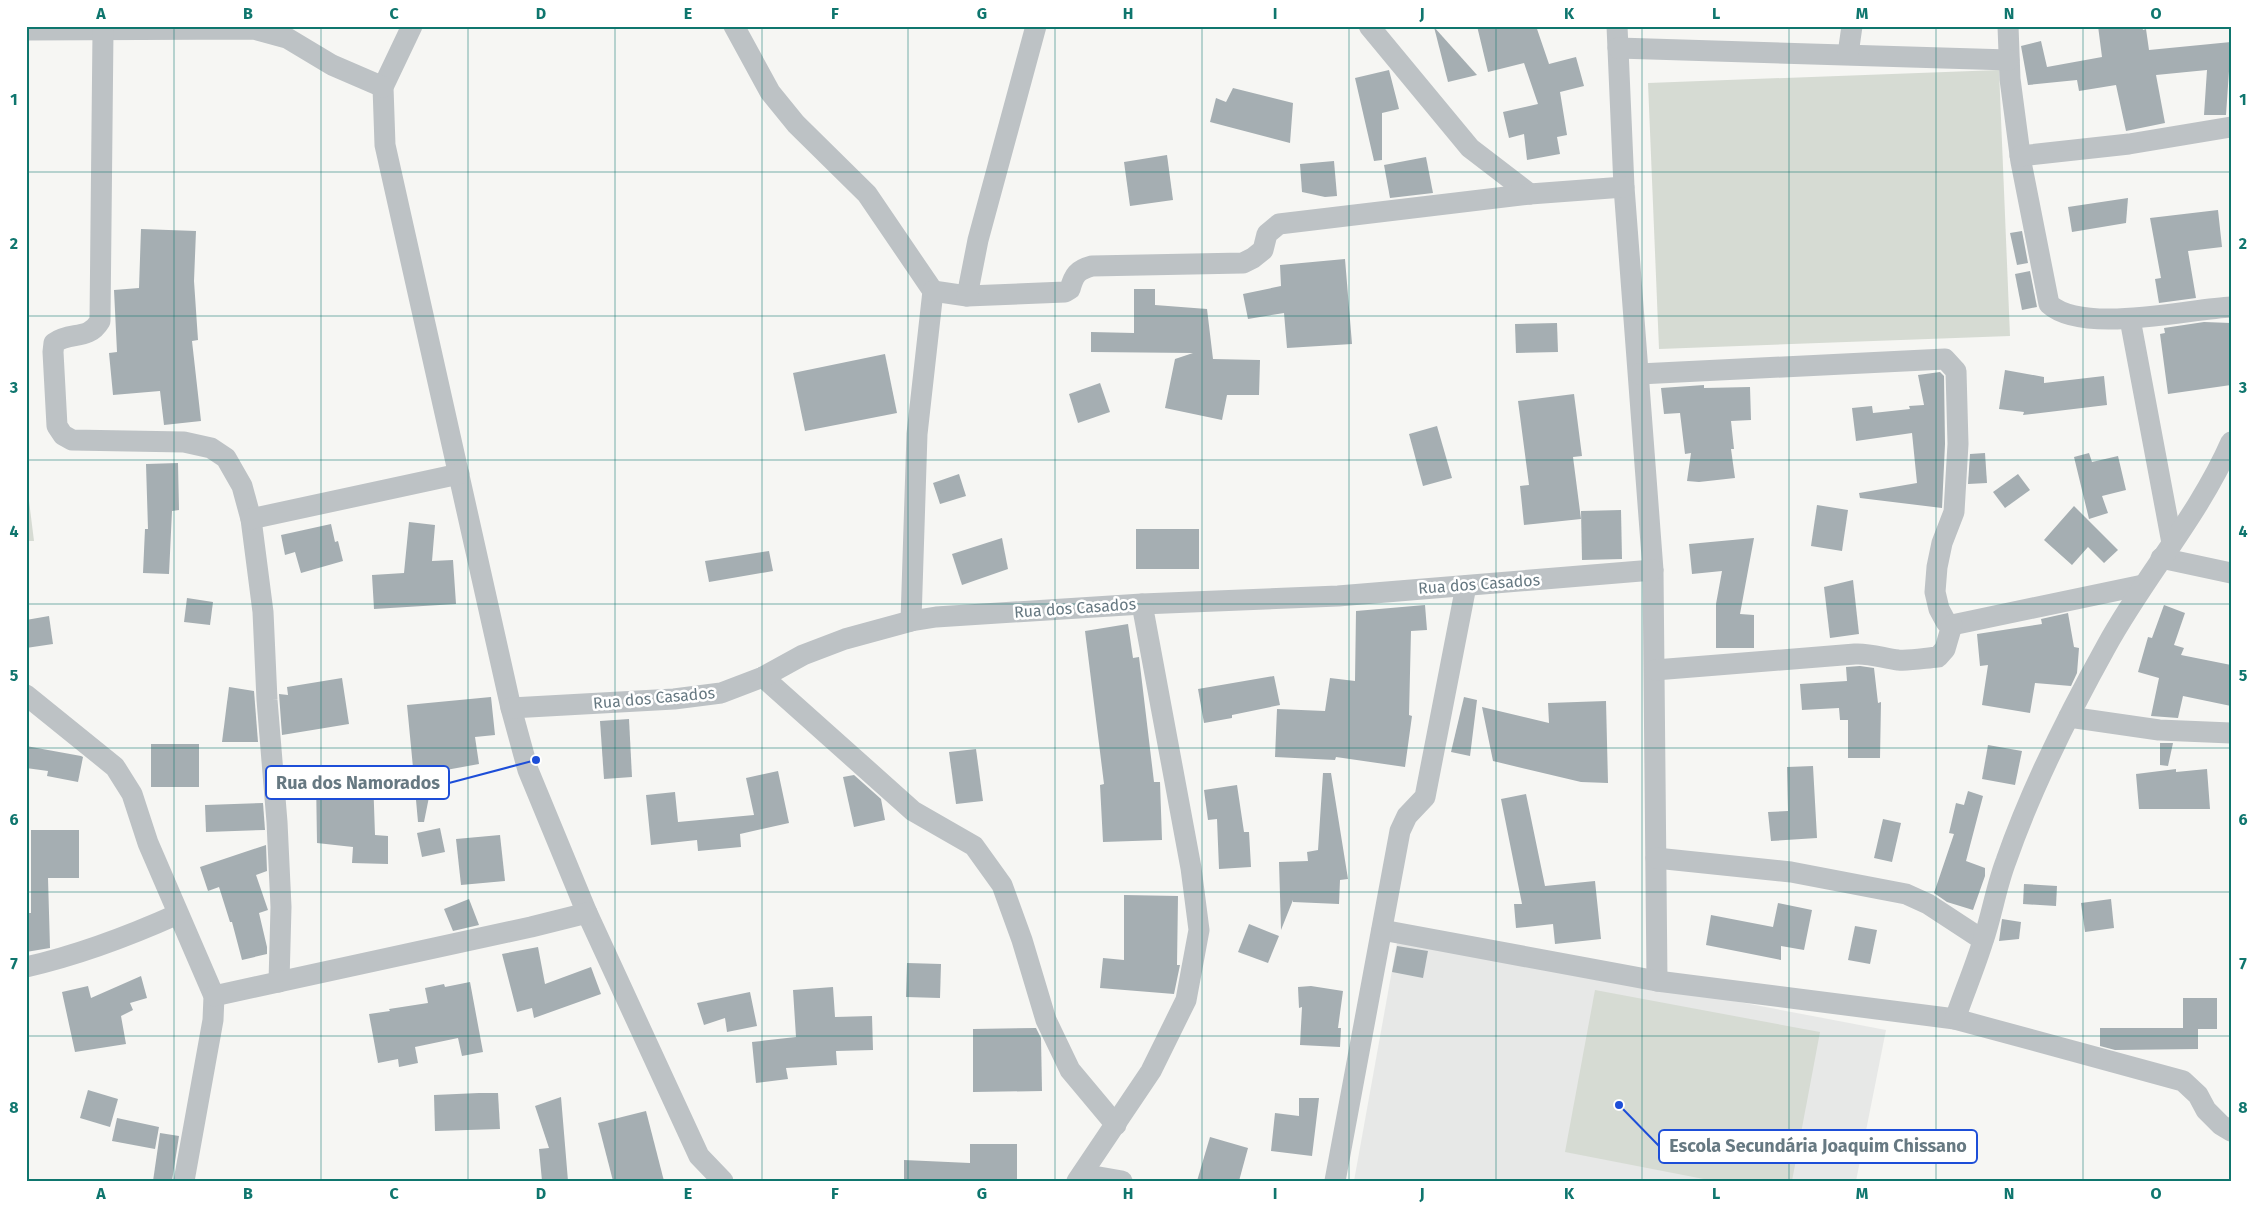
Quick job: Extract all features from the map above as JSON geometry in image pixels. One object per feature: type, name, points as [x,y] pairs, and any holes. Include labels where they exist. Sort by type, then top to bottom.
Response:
[{"type":"street","points":[[412,26],[384,87],[385,145],[511,708],[528,770],[587,913],[699,1156],[722,1181]]},
{"type":"street","points":[[734,26],[770,92],[796,124],[867,194],[933,291],[917,434],[911,621]]},
{"type":"street","points":[[967,296],[978,240],[1036,26]]},
{"type":"street","points":[[1369,26],[1470,148],[1530,194]]},
{"type":"street","points":[[1617,26],[1624,187],[1653,570],[1657,982]]},
{"type":"street","points":[[1848,54],[1852,26]]},
{"type":"street","points":[[2008,26],[2009,60],[2020,156],[2049,304],[2060,311],[2084,317],[2130,319],[2231,307]]},
{"type":"street","points":[[26,30],[254,29],[287,38],[332,65],[384,87]]},
{"type":"street","points":[[104,31],[100,321],[95,330],[86,334],[61,338],[54,343],[58,426],[62,435],[72,440],[184,442],[212,448],[226,458],[242,486],[251,519],[263,612],[281,907],[279,982]]},
{"type":"street","points":[[1618,48],[2009,60]]},
{"type":"street","points":[[2020,156],[2129,144],[2231,127]]},
{"type":"street","points":[[933,291],[967,296],[1065,292],[1070,289],[1074,274],[1081,269],[1092,266],[1243,263],[1263,250],[1267,234],[1279,224],[1530,194],[1624,187]]},
{"type":"street","points":[[2130,319],[2166,550]]},
{"type":"street","points":[[1639,374],[1945,359],[1950,362],[1956,371],[1958,426],[1954,512],[1942,543],[1937,567],[1935,592],[1939,609],[1946,622],[1952,625],[2143,585]]},
{"type":"street","points":[[1954,1019],[1984,940],[2005,862],[2032,796],[2069,716],[2107,645],[2143,585],[2224,469],[2231,442]]},
{"type":"street","points":[[251,519],[459,474]]},
{"type":"street","points":[[2166,550],[2231,573]]},
{"type":"street","name":"Rua dos Casados","points":[[511,708],[674,699],[722,693],[763,677],[803,655],[845,639],[911,621],[936,617],[1142,604],[1338,596],[1653,570]]},
{"type":"street","points":[[1335,1181],[1400,832],[1407,816],[1425,798],[1466,586]]},
{"type":"street","points":[[1122,1181],[1080,1177],[1151,1072],[1186,1000],[1199,930],[1192,868],[1142,604]]},
{"type":"street","points":[[1655,670],[1855,654],[1868,654],[1900,660],[1938,656],[1945,648],[1952,625]]},
{"type":"street","points":[[763,677],[913,811],[974,846],[1002,885],[1046,1020],[1070,1070],[1116,1125]]},
{"type":"street","points":[[26,695],[115,767],[132,794],[148,843],[214,996],[213,1020],[184,1181]]},
{"type":"street","points":[[2069,716],[2158,730],[2231,733]]},
{"type":"street","points":[[1656,858],[1791,872],[1906,894],[1928,904],[1984,940]]},
{"type":"street","points":[[214,996],[587,913]]},
{"type":"street","points":[[26,967],[55,960],[131,935],[178,914]]},
{"type":"street","points":[[1382,930],[1657,982],[1954,1019],[2182,1081],[2198,1094],[2206,1110],[2221,1125],[2231,1130]]},
{"type":"shaded area","points":[[1999,70],[2010,336],[1659,349],[1648,83]]},
{"type":"shaded area","points":[[26,477],[34,541],[26,541]]},
{"type":"shaded area","points":[[1398,937],[1886,1030],[1856,1181],[1354,1181]]},
{"type":"shaded area","points":[[1595,990],[1820,1032],[1792,1181],[1714,1181],[1565,1152]]},
{"type":"building","points":[[1477,26],[1536,26],[1549,64],[1576,57],[1584,86],[1560,92],[1567,135],[1557,137],[1560,154],[1527,160],[1524,134],[1509,138],[1503,112],[1538,104],[1524,63],[1488,72]]},
{"type":"building","points":[[2098,26],[2142,26],[2143,30],[2146,29],[2149,50],[2231,42],[2226,115],[2204,115],[2207,70],[2156,75],[2165,123],[2126,131],[2116,85],[2079,91],[2077,80],[2028,85],[2021,46],[2041,41],[2047,67],[2102,57]]},
{"type":"building","points":[[1434,27],[1477,75],[1448,82]]},
{"type":"building","points":[[1389,70],[1399,109],[1382,113],[1382,160],[1374,161],[1355,78]]},
{"type":"building","points":[[1233,88],[1293,103],[1290,143],[1210,122],[1216,98],[1226,102]]},
{"type":"building","points":[[1167,155],[1173,200],[1130,206],[1124,162]]},
{"type":"building","points":[[1426,157],[1433,193],[1390,198],[1384,165]]},
{"type":"building","points":[[1334,161],[1337,196],[1325,197],[1302,192],[1300,164]]},
{"type":"building","points":[[2128,198],[2126,223],[2072,232],[2068,207]]},
{"type":"building","points":[[2218,210],[2222,247],[2188,251],[2196,298],[2159,303],[2155,279],[2161,278],[2150,218]]},
{"type":"building","points":[[141,229],[196,231],[194,281],[198,340],[192,341],[201,421],[164,425],[160,391],[113,395],[109,353],[117,352],[114,290],[139,288]]},
{"type":"building","points":[[2022,231],[2028,263],[2017,265],[2010,233]]},
{"type":"building","points":[[1345,259],[1352,344],[1287,348],[1284,313],[1248,319],[1243,294],[1281,286],[1280,265]]},
{"type":"building","points":[[2030,271],[2037,307],[2022,310],[2015,274]]},
{"type":"building","points":[[1134,289],[1155,289],[1155,305],[1207,309],[1213,359],[1260,360],[1259,395],[1227,395],[1222,420],[1165,408],[1175,359],[1193,353],[1091,352],[1091,332],[1134,333]]},
{"type":"building","points":[[2204,322],[2231,323],[2231,385],[2168,394],[2160,334],[2165,333],[2164,328]]},
{"type":"building","points":[[1557,323],[1558,352],[1516,353],[1515,324]]},
{"type":"building","points":[[885,354],[897,413],[805,431],[793,373]]},
{"type":"building","points":[[2005,370],[2044,377],[2044,383],[2104,376],[2107,405],[2023,415],[2024,412],[1999,409]]},
{"type":"building","points":[[1940,372],[1944,376],[1945,444],[1942,508],[1860,498],[1859,493],[1917,483],[1912,433],[1856,441],[1852,408],[1872,406],[1873,413],[1910,409],[1909,406],[1924,405],[1918,375]]},
{"type":"building","points":[[1100,383],[1110,412],[1078,423],[1069,394]]},
{"type":"building","points":[[1704,385],[1704,388],[1750,387],[1751,420],[1731,421],[1734,449],[1731,449],[1735,478],[1699,482],[1687,481],[1691,453],[1685,454],[1680,413],[1664,414],[1661,388]]},
{"type":"building","points":[[1574,394],[1582,456],[1573,457],[1581,519],[1524,525],[1520,486],[1529,485],[1518,401]]},
{"type":"building","points":[[1437,426],[1452,478],[1423,486],[1409,434]]},
{"type":"building","points":[[1985,453],[1987,483],[1968,484],[1970,454]]},
{"type":"building","points":[[2089,453],[2092,462],[2118,456],[2126,490],[2102,496],[2108,513],[2089,519],[2074,457]]},
{"type":"building","points":[[178,463],[179,510],[172,511],[169,574],[143,573],[145,529],[148,529],[146,464]]},
{"type":"building","points":[[959,474],[966,496],[940,504],[933,483]]},
{"type":"building","points":[[2018,474],[2030,490],[2005,508],[1993,492]]},
{"type":"building","points":[[1817,505],[1848,510],[1842,551],[1811,546]]},
{"type":"building","points":[[2074,506],[2118,550],[2104,563],[2088,547],[2072,565],[2044,540]]},
{"type":"building","points":[[1621,510],[1622,559],[1582,560],[1581,511]]},
{"type":"building","points":[[409,522],[435,525],[432,561],[453,560],[456,604],[374,609],[372,575],[404,573]]},
{"type":"building","points":[[331,524],[335,542],[338,541],[343,561],[301,573],[295,552],[285,555],[281,535]]},
{"type":"building","points":[[1136,529],[1199,529],[1199,569],[1136,569]]},
{"type":"building","points":[[1002,538],[1008,569],[962,585],[952,554]]},
{"type":"building","points":[[1754,538],[1740,614],[1754,615],[1754,648],[1716,648],[1716,604],[1722,571],[1692,574],[1689,544]]},
{"type":"building","points":[[769,551],[773,571],[709,582],[705,561]]},
{"type":"building","points":[[1853,580],[1859,634],[1830,638],[1824,587]]},
{"type":"building","points":[[187,598],[213,602],[210,625],[184,622]]},
{"type":"building","points":[[1425,605],[1427,630],[1411,631],[1409,715],[1412,716],[1405,767],[1336,757],[1335,760],[1275,757],[1277,709],[1325,711],[1330,678],[1355,681],[1356,611]]},
{"type":"building","points":[[2164,605],[2185,613],[2174,645],[2184,648],[2181,655],[2231,665],[2231,706],[2183,696],[2178,718],[2151,716],[2159,678],[2138,672],[2148,637],[2152,638]]},
{"type":"building","points":[[2068,613],[2074,647],[2079,648],[2077,673],[2071,686],[2035,683],[2030,713],[1982,705],[1988,665],[1980,666],[1977,634],[2042,624],[2041,619]]},
{"type":"building","points":[[49,616],[53,644],[26,648],[26,620]]},
{"type":"building","points":[[1128,624],[1133,658],[1139,657],[1154,782],[1160,782],[1162,840],[1103,842],[1100,785],[1104,784],[1085,631]]},
{"type":"building","points":[[1846,667],[1874,668],[1878,703],[1881,702],[1880,758],[1848,758],[1848,720],[1840,720],[1839,708],[1802,710],[1800,684],[1847,681]]},
{"type":"building","points":[[1274,676],[1280,705],[1232,715],[1232,718],[1204,723],[1198,689]]},
{"type":"building","points":[[342,678],[349,724],[282,735],[279,694],[288,695],[287,687]]},
{"type":"building","points":[[229,687],[254,691],[258,742],[222,742]]},
{"type":"building","points":[[491,697],[495,735],[475,737],[479,764],[446,770],[448,777],[432,782],[424,822],[418,822],[416,800],[409,799],[403,776],[414,778],[407,705]]},
{"type":"building","points":[[1464,697],[1477,700],[1470,756],[1451,752]]},
{"type":"building","points":[[1606,701],[1608,783],[1581,782],[1493,761],[1482,707],[1549,723],[1548,703]]},
{"type":"building","points":[[629,719],[632,777],[604,779],[600,721]]},
{"type":"building","points":[[2160,743],[2173,743],[2168,766],[2160,765]]},
{"type":"building","points":[[151,744],[199,744],[199,787],[151,787]]},
{"type":"building","points":[[1988,745],[2022,751],[2015,785],[1982,779]]},
{"type":"building","points":[[26,746],[83,757],[78,782],[47,776],[48,771],[26,768]]},
{"type":"building","points":[[976,749],[983,801],[956,804],[949,752]]},
{"type":"building","points":[[1813,766],[1817,838],[1771,841],[1768,812],[1788,811],[1787,767]]},
{"type":"building","points":[[2176,769],[2176,772],[2207,769],[2210,809],[2139,809],[2136,774]]},
{"type":"building","points":[[778,771],[789,823],[740,834],[741,847],[698,851],[697,840],[651,845],[646,795],[675,792],[678,822],[754,815],[746,778]]},
{"type":"building","points":[[1323,773],[1331,773],[1348,879],[1340,880],[1339,904],[1293,902],[1293,900],[1281,930],[1279,862],[1308,861],[1307,852],[1318,850]]},
{"type":"building","points":[[854,775],[881,799],[885,820],[854,827],[843,777]]},
{"type":"building","points":[[373,777],[375,835],[388,836],[388,864],[352,863],[353,847],[317,843],[316,778]]},
{"type":"building","points":[[1237,785],[1244,832],[1249,832],[1251,867],[1219,869],[1217,819],[1208,820],[1204,790]]},
{"type":"building","points":[[1968,791],[1983,796],[1966,861],[1985,868],[1985,876],[1973,910],[1947,902],[1934,893],[1954,834],[1949,833],[1956,803],[1964,805]]},
{"type":"building","points":[[1526,794],[1545,886],[1595,881],[1601,939],[1555,944],[1553,924],[1516,928],[1514,904],[1522,904],[1501,799]]},
{"type":"building","points":[[263,803],[265,830],[206,832],[205,805]]},
{"type":"building","points":[[1883,819],[1901,823],[1892,862],[1874,858]]},
{"type":"building","points":[[440,828],[445,852],[422,857],[417,833]]},
{"type":"building","points":[[31,830],[79,830],[79,878],[48,878],[50,948],[26,952],[26,913],[31,913]]},
{"type":"building","points":[[500,835],[505,881],[461,885],[456,839]]},
{"type":"building","points":[[266,845],[267,871],[256,875],[268,910],[259,913],[267,954],[242,960],[232,922],[230,922],[219,887],[208,891],[200,867]]},
{"type":"building","points":[[2024,884],[2057,886],[2056,906],[2023,904]]},
{"type":"building","points":[[1124,895],[1178,896],[1177,965],[1180,965],[1174,994],[1100,988],[1103,958],[1124,960]]},
{"type":"building","points":[[469,899],[479,925],[453,931],[444,909]]},
{"type":"building","points":[[2111,899],[2114,928],[2085,932],[2081,903]]},
{"type":"building","points":[[1778,903],[1812,910],[1804,950],[1781,946],[1781,960],[1706,945],[1711,915],[1773,927]]},
{"type":"building","points":[[2002,919],[2021,922],[2019,939],[1999,941]]},
{"type":"building","points":[[1249,924],[1279,936],[1268,963],[1238,952]]},
{"type":"building","points":[[1855,926],[1877,930],[1870,964],[1848,960]]},
{"type":"building","points":[[1397,946],[1428,951],[1423,978],[1392,972]]},
{"type":"building","points":[[538,947],[545,984],[591,967],[601,994],[534,1018],[532,1008],[517,1012],[502,954]]},
{"type":"building","points":[[907,963],[941,964],[940,998],[906,997]]},
{"type":"building","points":[[141,976],[147,998],[130,1003],[133,1010],[121,1016],[126,1044],[75,1052],[62,992],[88,986],[91,998]]},
{"type":"building","points":[[470,982],[483,1052],[462,1056],[458,1038],[415,1047],[418,1063],[399,1067],[398,1059],[378,1063],[369,1014],[428,1003],[425,988],[444,984],[445,987]]},
{"type":"building","points":[[1311,986],[1343,991],[1338,1028],[1341,1028],[1340,1047],[1300,1045],[1302,1007],[1299,1008],[1298,987]]},
{"type":"building","points":[[833,987],[835,1017],[872,1016],[873,1050],[836,1051],[837,1065],[786,1068],[788,1079],[756,1083],[752,1042],[796,1037],[793,990]]},
{"type":"building","points":[[750,992],[757,1026],[727,1032],[725,1018],[704,1025],[697,1003]]},
{"type":"building","points":[[2183,998],[2217,998],[2217,1029],[2198,1029],[2198,1049],[2115,1050],[2100,1046],[2100,1028],[2183,1028]]},
{"type":"building","points":[[1036,1028],[1041,1038],[1042,1091],[973,1092],[973,1029]]},
{"type":"building","points":[[88,1090],[118,1099],[110,1127],[80,1118]]},
{"type":"building","points":[[498,1093],[500,1129],[435,1131],[434,1095]]},
{"type":"building","points":[[561,1097],[568,1181],[542,1181],[539,1149],[549,1148],[535,1106]]},
{"type":"building","points":[[1299,1098],[1319,1098],[1312,1156],[1271,1151],[1275,1113],[1299,1116]]},
{"type":"building","points":[[646,1111],[664,1181],[613,1181],[598,1123]]},
{"type":"building","points":[[117,1118],[159,1127],[155,1149],[112,1141]]},
{"type":"building","points":[[160,1133],[179,1136],[172,1181],[153,1181]]},
{"type":"building","points":[[1210,1137],[1248,1148],[1239,1181],[1197,1181]]},
{"type":"building","points":[[970,1144],[1017,1144],[1017,1181],[904,1181],[904,1160],[970,1163]]},
{"type":"place","name":"Rua dos Namorados","points":[[536,760]]},
{"type":"place","name":"Escola Secundária Joaquim Chissano","points":[[1619,1105]]}]
